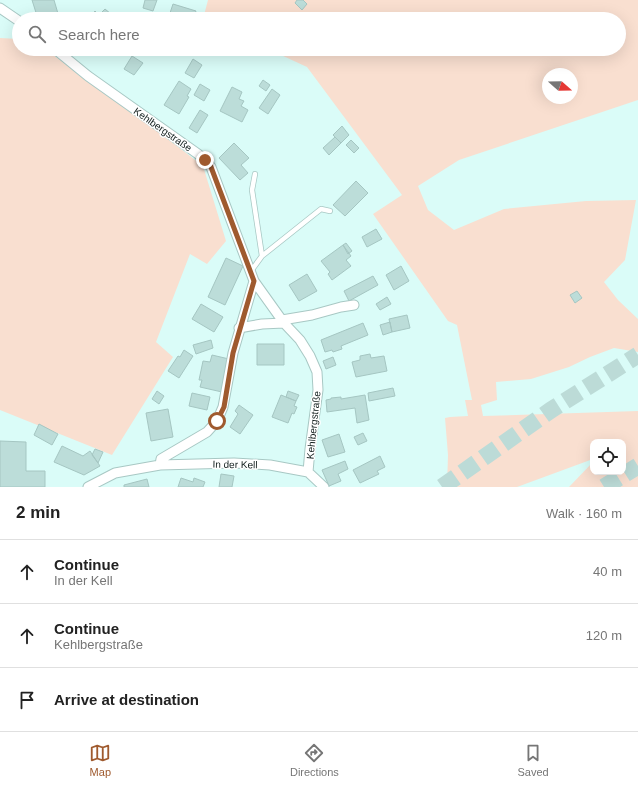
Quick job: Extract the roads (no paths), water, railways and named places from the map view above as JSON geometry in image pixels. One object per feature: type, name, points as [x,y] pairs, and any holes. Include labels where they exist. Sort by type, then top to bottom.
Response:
[{"type":"street","points":[[0,8],[12,17]]},
{"type":"street","name":"Kehlbergstraße","points":[[64,56],[88,76],[205,160],[211,167],[254,281],[283,321],[300,340],[310,356],[317,372],[318,390],[308,472],[324,487]]},
{"type":"street","points":[[160,465],[161,459],[207,432],[217,421],[224,407],[233,353],[239,328],[254,281]]},
{"type":"street","points":[[239,328],[283,321],[312,315],[341,306],[354,305]]},
{"type":"street","name":"In der Kell","points":[[88,487],[115,473],[160,465],[234,463],[270,465],[308,472]]},
{"type":"lane","points":[[255,174],[252,190],[262,256]]},
{"type":"lane","points":[[250,271],[262,256],[321,209],[330,211]]},
{"type":"tunnel","points":[[442,487],[551,410],[638,355]]},
{"type":"tunnel","points":[[604,487],[638,466]]}]
